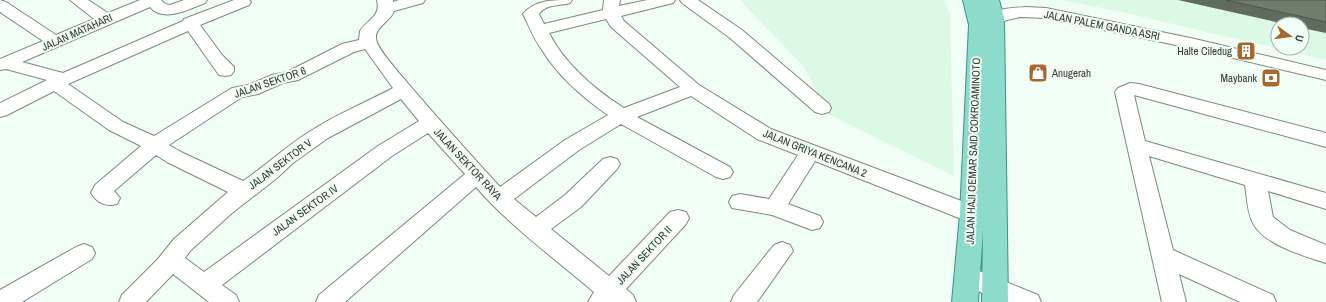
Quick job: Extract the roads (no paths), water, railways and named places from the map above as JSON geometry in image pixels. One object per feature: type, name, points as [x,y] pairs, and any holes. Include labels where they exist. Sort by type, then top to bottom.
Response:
[{"type":"main road","name":"JALAN HAJI OEMAR SAID COKROAMINOTO","points":[[965,302],[972,214],[978,25],[972,0]]},
{"type":"main road","name":"JALAN HAJI OEMAR SAID COKROAMINOTO","points":[[992,9],[995,295]]},
{"type":"street","points":[[78,0],[105,19]]},
{"type":"street","points":[[153,0],[160,8],[171,10],[199,0]]},
{"type":"street","name":"JALAN MATAHARI","points":[[3,64],[105,19],[153,0]]},
{"type":"street","points":[[369,43],[367,39],[368,31],[385,14],[386,4],[417,0]]},
{"type":"street","points":[[564,0],[540,4],[534,8],[531,14],[545,42],[559,60],[586,89],[620,116],[723,172]]},
{"type":"street","points":[[540,30],[611,6],[667,0]]},
{"type":"street","points":[[688,0],[736,34],[822,108]]},
{"type":"street","name":"JALAN PALEM GANDA ASRI","points":[[1046,0],[1195,38],[1326,75]]},
{"type":"street","points":[[0,111],[59,81],[145,44],[190,22],[243,2]]},
{"type":"street","points":[[0,5],[54,41]]},
{"type":"street","name":"JALAN GRIYA KENCANA 2","points":[[611,6],[617,24],[693,89],[764,134],[972,214]]},
{"type":"street","name":"JALAN PALEM GANDA ASRI","points":[[992,9],[1014,12],[1027,11],[1046,13],[1195,38],[1326,63]]},
{"type":"street","points":[[190,22],[216,59],[225,67],[225,71]]},
{"type":"street","name":"JALAN SEKTOR RAYA","points":[[369,43],[380,60],[430,123],[499,199],[611,298]]},
{"type":"street","name":"JALAN SEKTOR 6","points":[[109,198],[102,193],[102,190],[155,145],[232,95],[242,91],[252,90],[278,79],[292,76],[348,48],[369,43]]},
{"type":"street","points":[[3,64],[59,81],[116,126],[155,145],[174,158],[244,191]]},
{"type":"street","points":[[499,199],[572,146],[620,116],[693,89]]},
{"type":"street","points":[[1174,302],[1124,92],[1130,89],[1326,140]]},
{"type":"street","name":"JALAN SEKTOR V","points":[[131,302],[154,280],[182,245],[244,191],[258,182],[286,158],[321,133],[404,90]]},
{"type":"street","name":"JALAN SEKTOR IV","points":[[205,284],[384,151],[430,123]]},
{"type":"street","points":[[1137,145],[1326,201]]},
{"type":"street","points":[[775,208],[810,152]]},
{"type":"street","points":[[535,230],[573,201],[610,164]]},
{"type":"street","points":[[328,302],[477,175]]},
{"type":"street","points":[[1255,180],[1264,224],[1281,235],[1326,254]]},
{"type":"street","points":[[740,202],[775,208],[812,222]]},
{"type":"street","name":"JALAN SEKTOR II","points":[[611,298],[678,218]]},
{"type":"street","points":[[743,302],[782,251]]},
{"type":"street","points":[[2,302],[84,253]]},
{"type":"street","points":[[1164,256],[1264,302]]},
{"type":"street","points":[[171,260],[205,284],[226,302]]},
{"type":"street","points":[[967,276],[995,295],[1029,302]]},
{"type":"place","name":"Halte Ciledug","points":[[1246,51]]},
{"type":"place","name":"Anugerah","points":[[1038,73]]},
{"type":"place","name":"Maybank","points":[[1271,78]]}]
